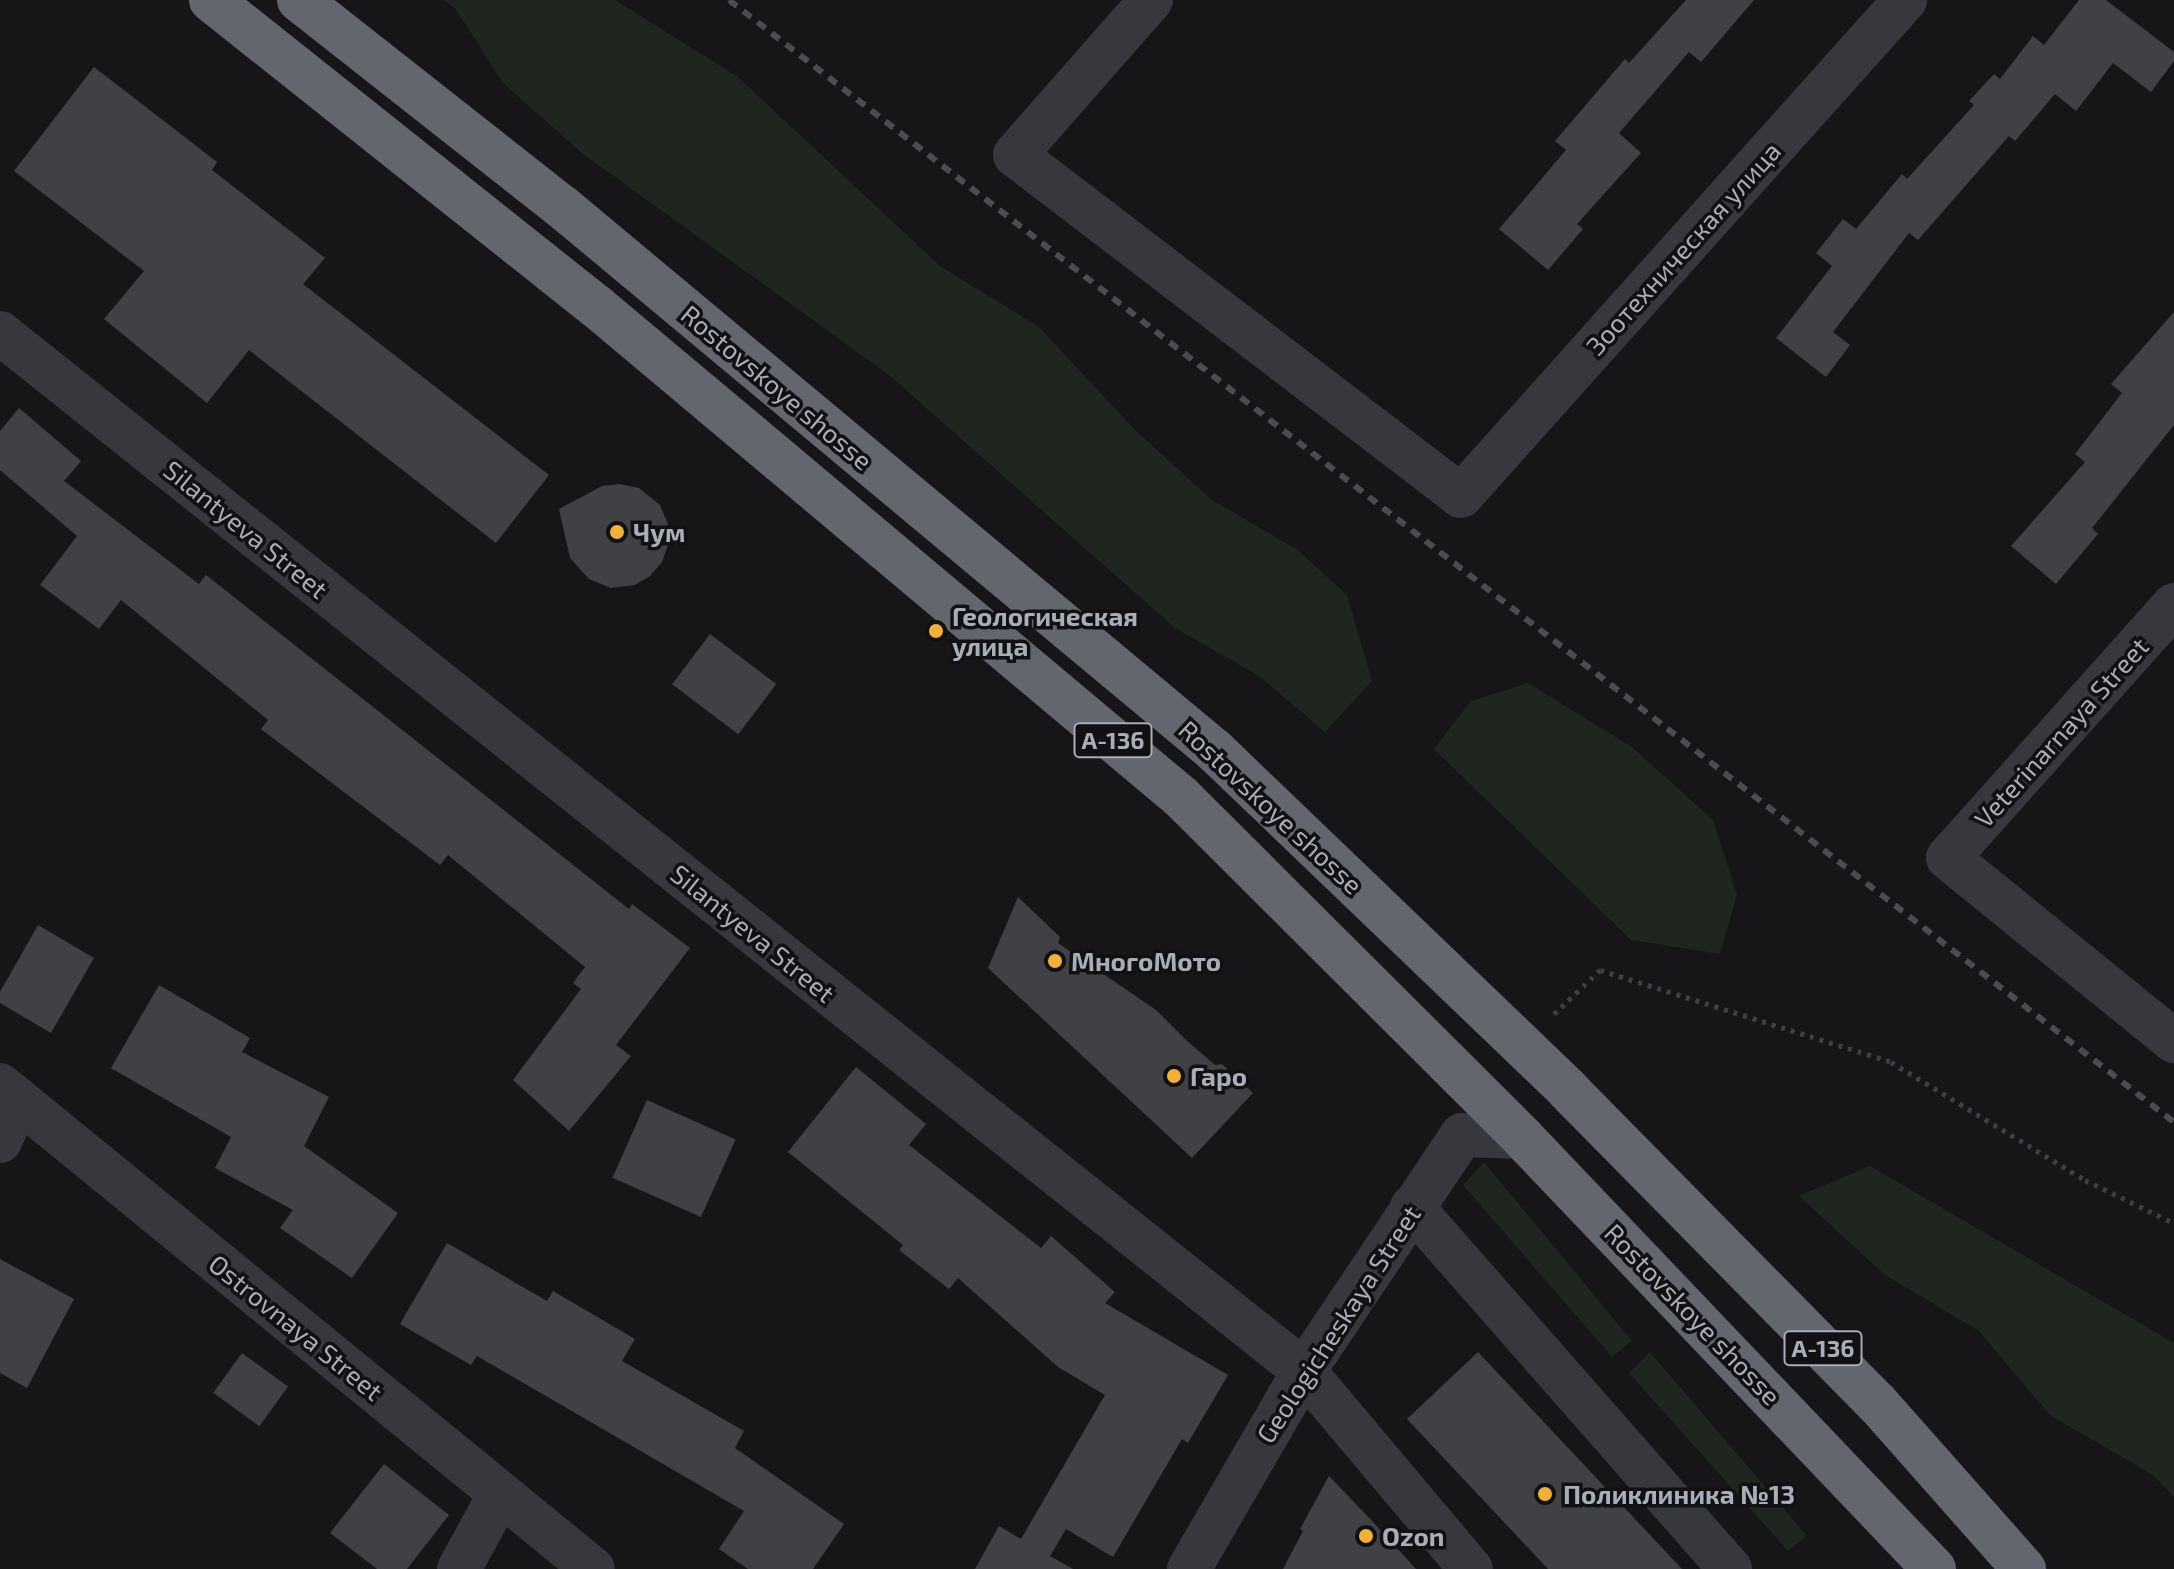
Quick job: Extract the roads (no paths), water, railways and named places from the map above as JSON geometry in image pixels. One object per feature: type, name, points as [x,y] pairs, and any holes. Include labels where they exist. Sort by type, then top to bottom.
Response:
[{"type":"highway","name":"Rostovskoye shosse","points":[[211,0],[596,306],[1181,797],[1522,1137],[1934,1569]]},
{"type":"highway","name":"Rostovskoye shosse","points":[[299,0],[561,206],[1214,750],[1568,1090],[1877,1403],[2024,1569]]},
{"type":"street","name":"Зоотехническая улица","points":[[1151,0],[1015,155],[1461,496],[1905,0]]},
{"type":"street","name":"Silantyeva Street","points":[[0,333],[1304,1371],[1471,1569]]},
{"type":"street","name":"Veterinarnaya Street","points":[[2174,605],[1948,858],[2174,1041]]},
{"type":"street","points":[[0,1141],[10,1092]]},
{"type":"street","name":"Ostrovnaya Street","points":[[10,1092],[593,1569]]},
{"type":"street","name":"Geologicheskaya Street","points":[[1189,1569],[1304,1371],[1462,1135],[1522,1137]]},
{"type":"street","points":[[1412,1207],[1730,1569]]},
{"type":"street","points":[[459,1569],[500,1494]]},
{"type":"railway","points":[[729,0],[2174,1122]]},
{"type":"place","name":"Чум","points":[[617,532]]},
{"type":"place","name":"Геологическая улица","points":[[936,631]]},
{"type":"place","name":"МногоМото","points":[[1055,961]]},
{"type":"place","name":"Гаро","points":[[1174,1076]]},
{"type":"place","name":"Поликлиника №13","points":[[1545,1494]]},
{"type":"place","name":"Ozon","points":[[1366,1536]]}]
